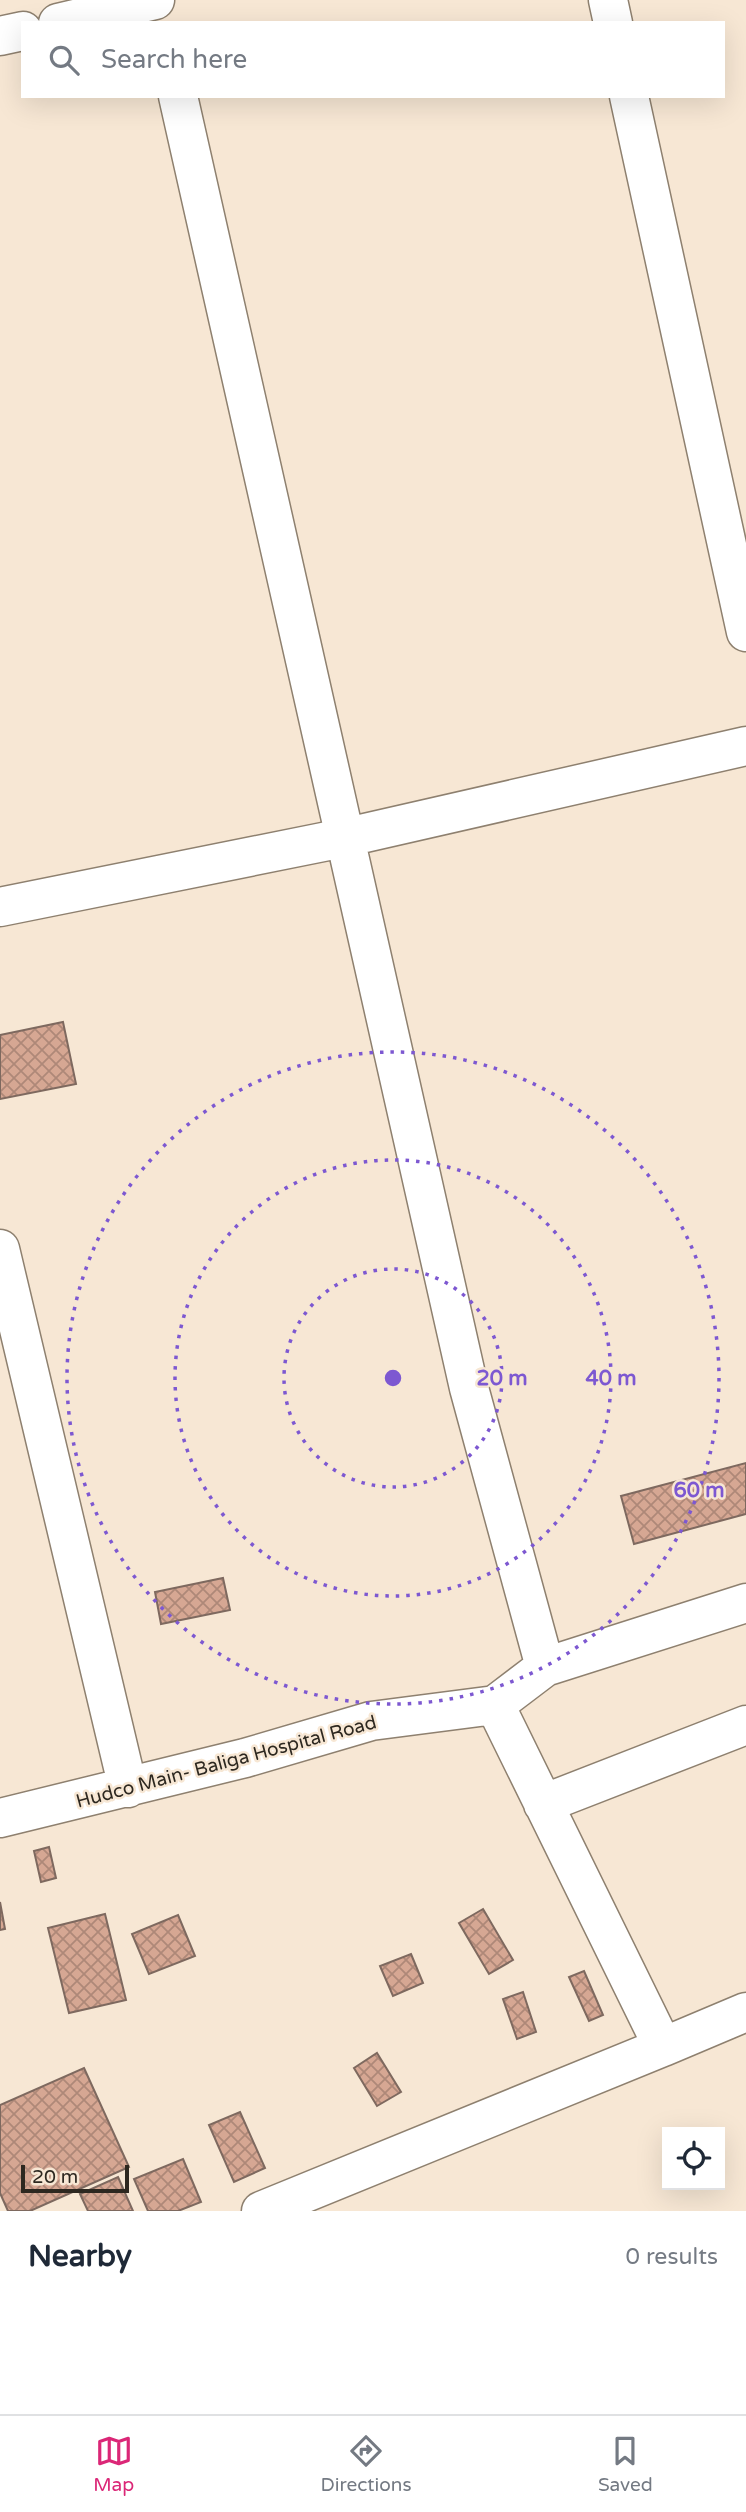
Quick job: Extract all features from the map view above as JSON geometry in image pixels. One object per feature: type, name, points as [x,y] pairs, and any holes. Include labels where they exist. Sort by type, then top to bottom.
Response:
[{"type":"street","points":[[67,21],[156,0],[161,21]]},
{"type":"street","points":[[608,0],[613,21]]},
{"type":"street","points":[[0,36],[21,31]]},
{"type":"street","points":[[178,98],[469,1388],[545,1667]]},
{"type":"street","points":[[629,98],[746,632]]},
{"type":"street","points":[[0,907],[343,838],[746,747]]},
{"type":"street","points":[[0,1249],[128,1788]]},
{"type":"street","points":[[663,2046],[495,1705],[545,1667],[746,1603]]},
{"type":"street","name":"Hudco Main- Baliga Hospital Road","points":[[0,1818],[245,1758],[371,1721],[495,1705]]},
{"type":"street","points":[[544,1804],[746,1725]]},
{"type":"street","points":[[261,2211],[746,2012]]},
{"type":"building","points":[[63,1022],[76,1084],[0,1099],[0,1035]]},
{"type":"building","points":[[746,1463],[746,1514],[634,1544],[621,1496]]},
{"type":"building","points":[[223,1578],[230,1610],[161,1624],[155,1592]]},
{"type":"building","points":[[49,1847],[56,1878],[41,1882],[34,1851]]},
{"type":"building","points":[[0,1902],[5,1929],[0,1930]]},
{"type":"building","points":[[483,1909],[513,1960],[489,1974],[459,1923]]},
{"type":"building","points":[[105,1914],[126,2000],[69,2013],[48,1928]]},
{"type":"building","points":[[178,1915],[195,1956],[149,1974],[132,1934]]},
{"type":"building","points":[[411,1954],[423,1983],[393,1996],[380,1966]]},
{"type":"building","points":[[584,1971],[603,2015],[589,2021],[569,1977]]},
{"type":"building","points":[[523,1992],[536,2032],[517,2039],[503,1999]]},
{"type":"building","points":[[377,2053],[401,2092],[377,2106],[354,2068]]},
{"type":"building","points":[[84,2068],[129,2167],[30,2211],[8,2211],[0,2193],[0,2105]]},
{"type":"building","points":[[240,2112],[265,2168],[234,2182],[209,2125]]},
{"type":"building","points":[[183,2159],[201,2202],[178,2211],[148,2211],[134,2179]]},
{"type":"building","points":[[118,2177],[133,2211],[88,2211],[80,2194]]}]
